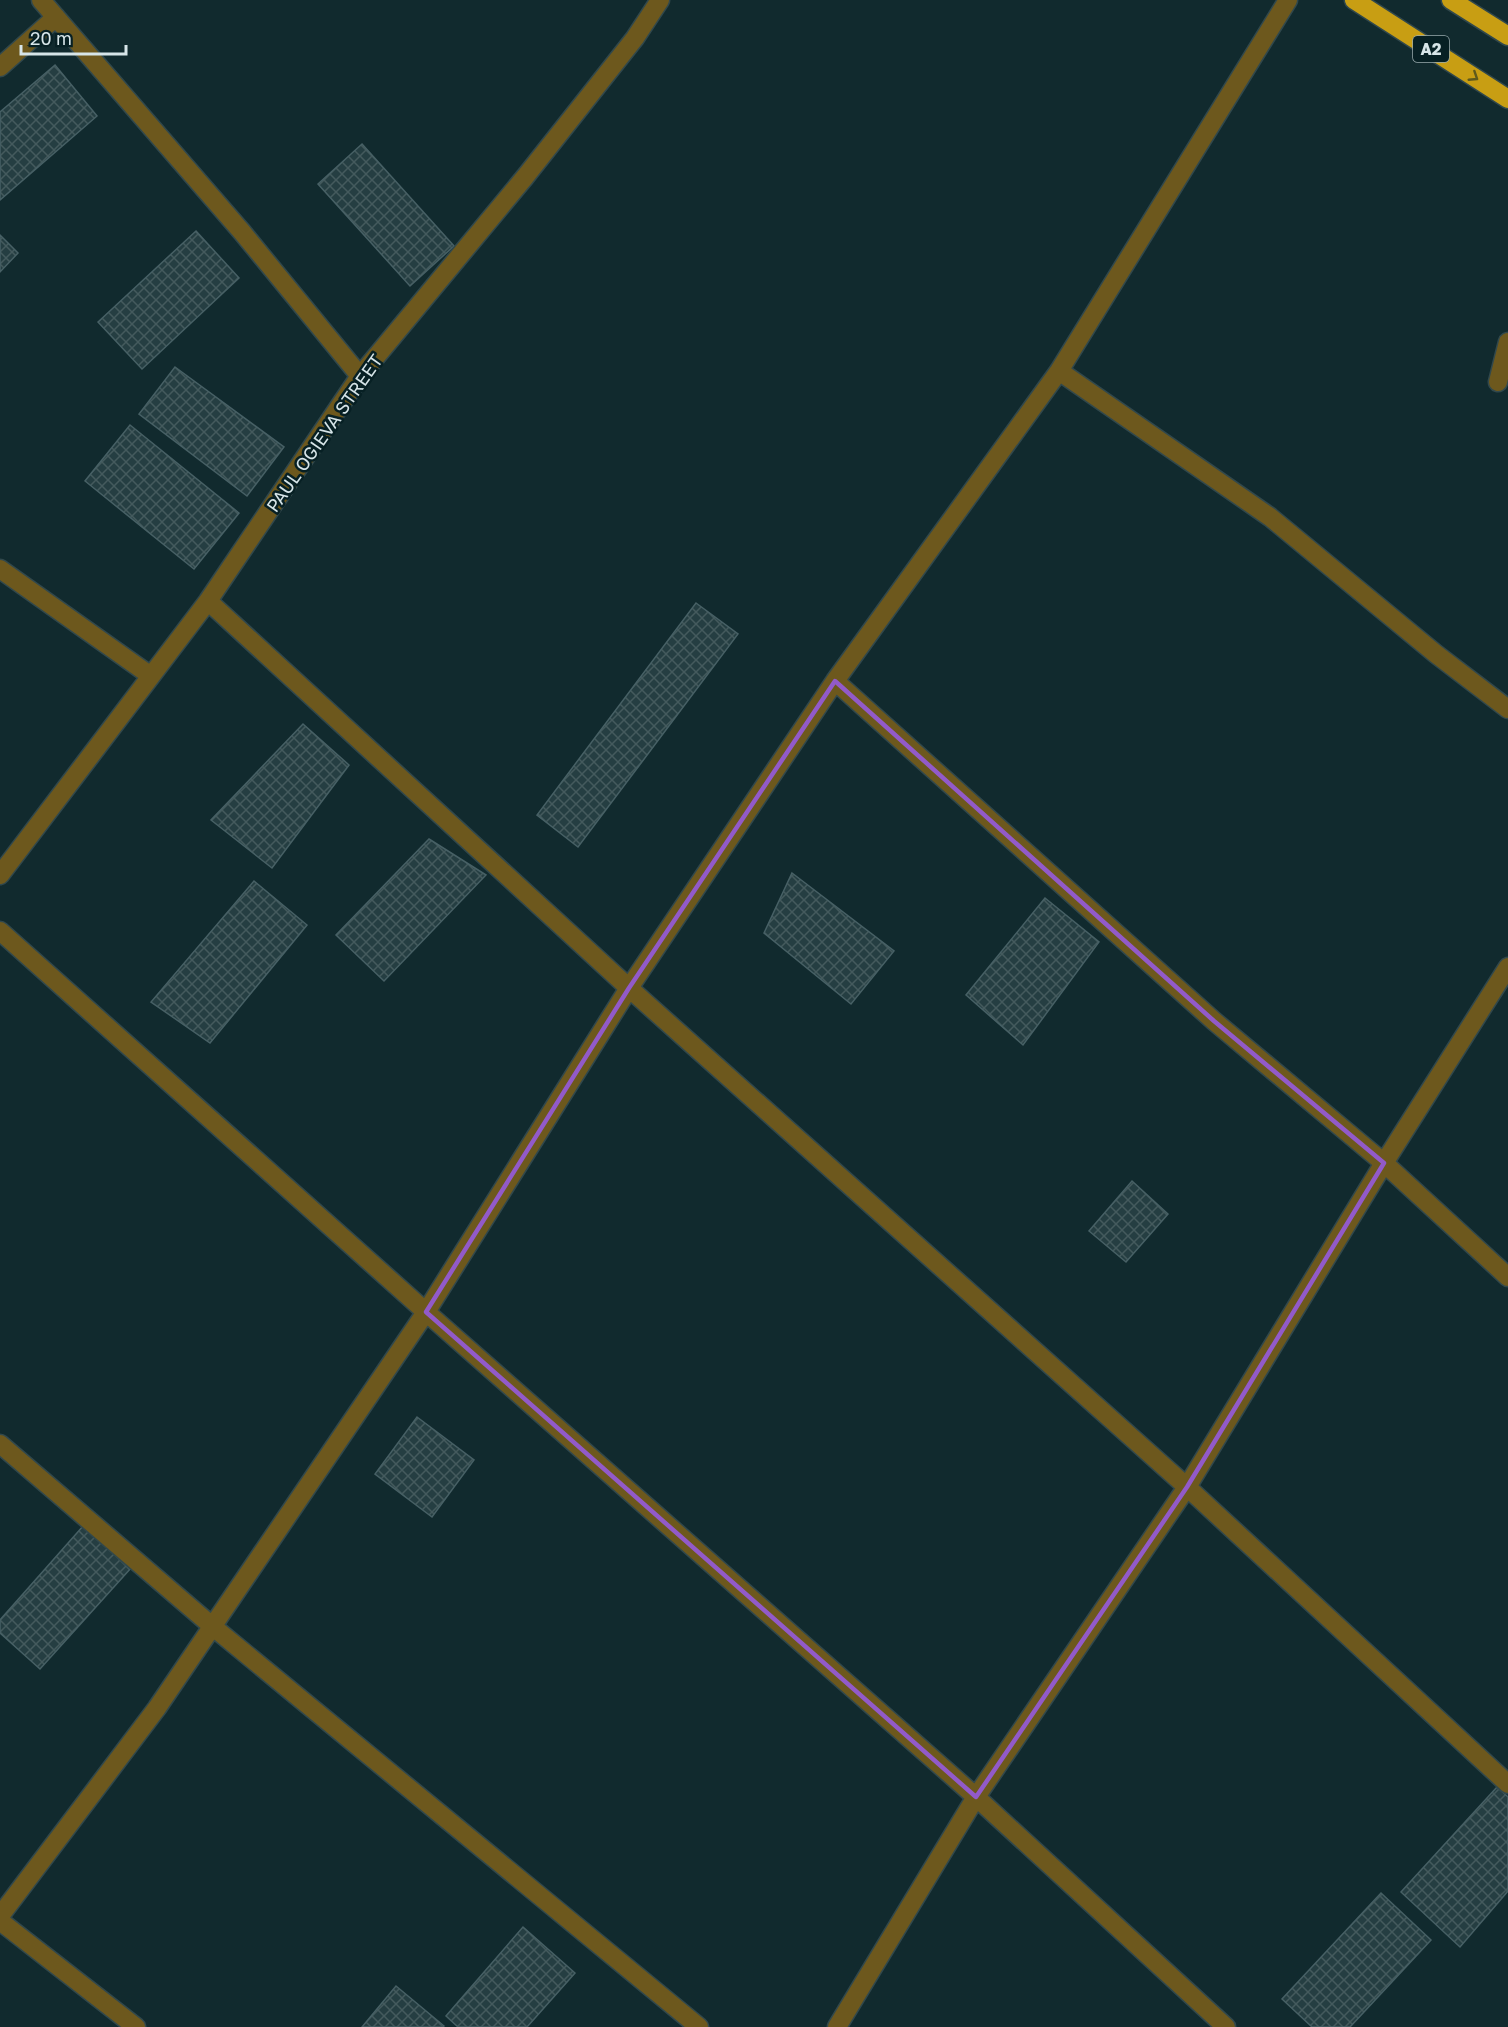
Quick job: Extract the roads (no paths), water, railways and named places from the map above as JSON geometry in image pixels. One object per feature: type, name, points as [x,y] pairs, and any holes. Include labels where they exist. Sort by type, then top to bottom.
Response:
[{"type":"highway","name":"A2","points":[[1354,0],[1508,99]]},
{"type":"highway","points":[[1451,0],[1508,36]]},
{"type":"street","points":[[41,0],[242,232],[360,376]]},
{"type":"street","name":"PAUL OGIEVA STREET","points":[[0,874],[208,601],[360,376],[525,177],[635,38],[660,0]]},
{"type":"street","points":[[0,1916],[157,1708],[426,1312],[629,988],[835,681],[1059,371],[1288,0]]},
{"type":"street","points":[[0,67],[56,17]]},
{"type":"street","points":[[1498,382],[1508,342]]},
{"type":"street","points":[[1059,371],[1270,517],[1436,654],[1508,709]]},
{"type":"street","points":[[0,569],[150,676]]},
{"type":"street","points":[[208,601],[629,988],[1187,1487],[1508,1784]]},
{"type":"street","points":[[835,681],[1214,1021],[1384,1163],[1508,1277]]},
{"type":"street","points":[[0,931],[426,1312],[976,1797],[1226,2027]]},
{"type":"street","points":[[837,2027],[976,1797],[1187,1487],[1384,1163],[1508,968]]},
{"type":"street","points":[[0,1444],[212,1626],[699,2027]]},
{"type":"street","points":[[0,1921],[136,2027]]}]
